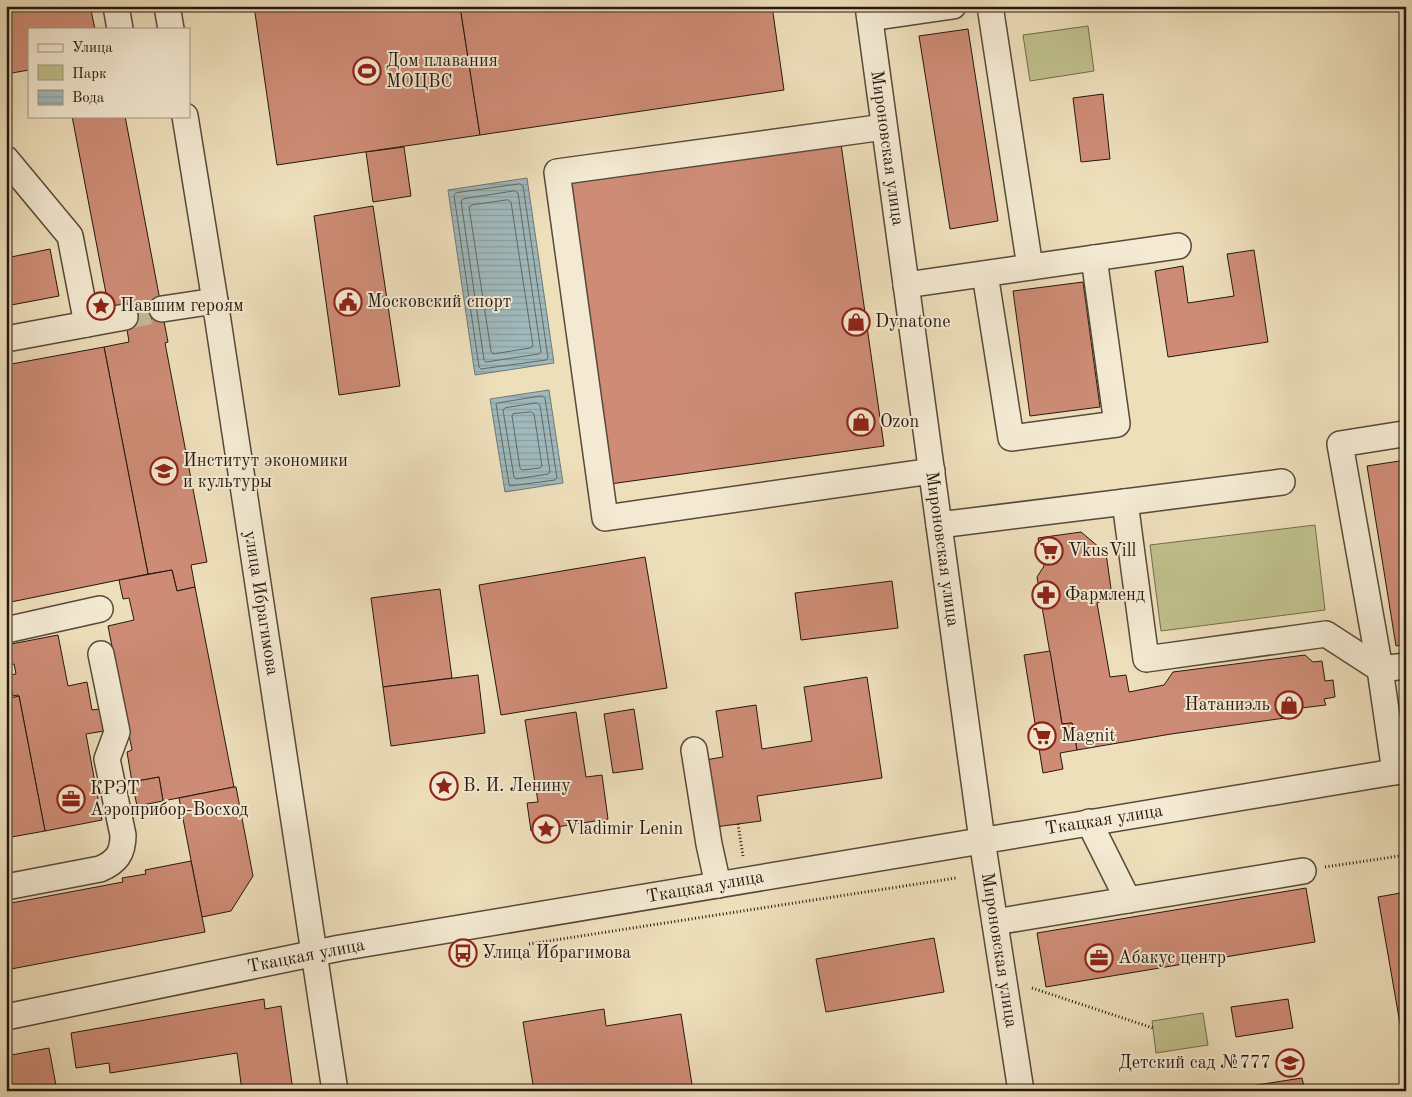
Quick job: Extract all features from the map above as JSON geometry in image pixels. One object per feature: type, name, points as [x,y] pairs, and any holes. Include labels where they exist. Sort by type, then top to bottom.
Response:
[{"type":"street","points":[[116,6],[120,28]]},
{"type":"street","points":[[167,6],[171,28]]},
{"type":"street","points":[[869,12],[953,6]]},
{"type":"street","points":[[990,6],[1030,267]]},
{"type":"street","name":"Мироновская улица","points":[[869,12],[982,840],[1021,1091]]},
{"type":"street","name":"улица Ибрагимова","points":[[185,118],[215,301],[335,1091]]},
{"type":"street","points":[[884,127],[557,172],[605,518],[932,471]]},
{"type":"street","points":[[6,159],[70,236],[87,324]]},
{"type":"street","points":[[906,285],[1178,246]]},
{"type":"street","points":[[985,274],[1011,438],[1117,424],[1094,258]]},
{"type":"street","points":[[162,309],[215,301]]},
{"type":"street","points":[[6,339],[125,317]]},
{"type":"street","points":[[1400,771],[1340,444],[1403,434]]},
{"type":"street","points":[[939,525],[1282,482]]},
{"type":"street","points":[[1124,502],[1146,659],[1326,634],[1380,669],[1406,666]]},
{"type":"street","points":[[6,630],[100,609]]},
{"type":"street","points":[[6,887],[100,868],[115,860],[120,852],[123,844],[123,835],[107,759],[116,732],[101,654]]},
{"type":"street","points":[[694,750],[709,844],[718,885]]},
{"type":"street","name":"Ткацкая улица","points":[[6,1017],[340,948],[1400,771]]},
{"type":"street","points":[[1089,822],[1128,900]]},
{"type":"street","points":[[995,922],[1302,871]]},
{"type":"path","points":[[738,824],[744,856]]},
{"type":"path","points":[[1302,871],[1406,854]]},
{"type":"path","points":[[521,945],[956,878]]},
{"type":"path","points":[[1032,988],[1153,1028]]},
{"type":"green space","points":[[1088,26],[1094,71],[1030,81],[1023,35]]},
{"type":"green space","points":[[1315,525],[1325,610],[1161,631],[1150,545]]},
{"type":"green space","points":[[1203,1013],[1208,1045],[1156,1053],[1152,1021]]},
{"type":"water","points":[[527,178],[554,363],[475,375],[448,190]]},
{"type":"water","points":[[549,390],[563,483],[505,492],[490,399]]},
{"type":"building","points":[[6,6],[90,6],[95,28],[28,28],[28,70],[6,74]]},
{"type":"building","name":"Дом плавания МОЦВС","points":[[254,6],[460,6],[480,135],[277,165]]},
{"type":"building","points":[[460,6],[772,6],[784,90],[480,135]]},
{"type":"building","points":[[968,29],[998,221],[950,229],[919,36]]},
{"type":"building","points":[[1103,94],[1110,159],[1081,162],[1073,98]]},
{"type":"building","points":[[72,118],[125,118],[163,316],[126,323],[109,309]]},
{"type":"building","points":[[841,144],[884,446],[610,484],[566,184]]},
{"type":"building","points":[[404,147],[411,196],[373,202],[366,152]]},
{"type":"building","points":[[373,206],[400,386],[339,395],[314,216]]},
{"type":"building","points":[[50,249],[59,296],[6,306],[6,258]]},
{"type":"building","points":[[1254,250],[1268,342],[1168,357],[1155,271],[1183,266],[1188,303],[1234,296],[1227,254]]},
{"type":"building","points":[[1083,282],[1100,407],[1030,416],[1013,291]]},
{"type":"building","points":[[163,316],[168,342],[165,343],[207,562],[191,565],[195,587],[177,591],[172,570],[148,574],[104,347],[129,342],[126,323]]},
{"type":"building","points":[[104,347],[148,574],[6,603],[6,365]]},
{"type":"building","points":[[1406,460],[1406,644],[1396,646],[1367,466]]},
{"type":"building","points":[[1081,532],[1106,553],[1112,596],[1097,603],[1110,677],[1126,675],[1129,692],[1164,685],[1173,672],[1305,655],[1313,662],[1322,661],[1325,681],[1333,680],[1335,697],[1324,699],[1326,705],[1285,710],[1285,718],[1171,734],[1077,750],[1072,723],[1062,724],[1037,577],[1044,566],[1038,538]]},
{"type":"building","points":[[645,557],[667,688],[501,715],[479,585]]},
{"type":"building","points":[[172,570],[177,591],[195,587],[234,787],[163,801],[159,777],[132,782],[127,752],[132,750],[108,626],[134,620],[129,598],[123,599],[119,580]]},
{"type":"building","points":[[892,581],[898,628],[801,640],[795,593]]},
{"type":"building","points":[[440,589],[452,678],[383,687],[371,598]]},
{"type":"building","points":[[58,635],[68,686],[87,682],[92,710],[100,709],[104,731],[86,734],[102,820],[45,831],[19,696],[13,696],[9,675],[16,674],[14,664],[6,666],[6,645]]},
{"type":"building","points":[[1050,651],[1062,724],[1072,723],[1077,750],[1060,753],[1063,769],[1043,773],[1024,655]]},
{"type":"building","points":[[478,675],[485,733],[391,746],[383,687]]},
{"type":"building","points":[[867,677],[882,778],[757,796],[761,821],[715,827],[705,760],[723,757],[716,711],[756,705],[762,749],[812,741],[804,687]]},
{"type":"building","points":[[19,696],[45,831],[6,838],[6,699]]},
{"type":"building","points":[[634,709],[643,769],[613,773],[604,714]]},
{"type":"building","points":[[576,712],[586,777],[602,775],[608,819],[531,831],[527,803],[538,802],[525,720]]},
{"type":"building","points":[[159,777],[163,801],[137,806],[132,782]]},
{"type":"building","points":[[236,787],[253,876],[231,911],[202,917],[179,798]]},
{"type":"building","points":[[191,861],[205,932],[6,970],[6,904],[123,882],[122,878],[146,874],[145,870]]},
{"type":"building","points":[[1306,888],[1315,942],[1046,987],[1037,933]]},
{"type":"building","points":[[1406,892],[1406,1058],[1378,897]]},
{"type":"building","points":[[934,938],[944,992],[826,1012],[816,959]]},
{"type":"building","points":[[264,999],[265,1009],[281,1006],[293,1091],[242,1091],[237,1053],[110,1073],[109,1063],[76,1068],[71,1033]]},
{"type":"building","points":[[1288,999],[1293,1028],[1236,1037],[1231,1007]]},
{"type":"building","points":[[604,1009],[606,1026],[681,1014],[693,1091],[534,1091],[523,1022]]},
{"type":"building","points":[[49,1048],[57,1091],[6,1091],[6,1056]]},
{"type":"building","points":[[1302,1078],[1305,1091],[1218,1091]]},
{"type":"tunnel","points":[[125,317],[162,309]]},
{"type":"place","name":"Дом плавания МОЦВС","points":[[367,71]]},
{"type":"place","name":"Московский спорт","points":[[348,302]]},
{"type":"place","name":"Павшим героям","points":[[101,306]]},
{"type":"place","name":"Dynatone","points":[[856,322]]},
{"type":"place","name":"Ozon","points":[[861,422]]},
{"type":"place","name":"Институт экономики и культуры","points":[[164,471]]},
{"type":"place","name":"VkusVill","points":[[1049,551]]},
{"type":"place","name":"Фармленд","points":[[1046,595]]},
{"type":"place","name":"Натаниэль","points":[[1289,705]]},
{"type":"place","name":"Magnit","points":[[1042,736]]},
{"type":"place","name":"В. И. Ленину","points":[[444,786]]},
{"type":"place","name":"КРЭТ Аэроприбор-Восход","points":[[71,799]]},
{"type":"place","name":"Vladimir Lenin","points":[[546,829]]},
{"type":"place","name":"Улица Ибрагимова","points":[[463,953]]},
{"type":"place","name":"Абакус центр","points":[[1099,958]]},
{"type":"place","name":"Детский сад №777","points":[[1290,1063]]}]
